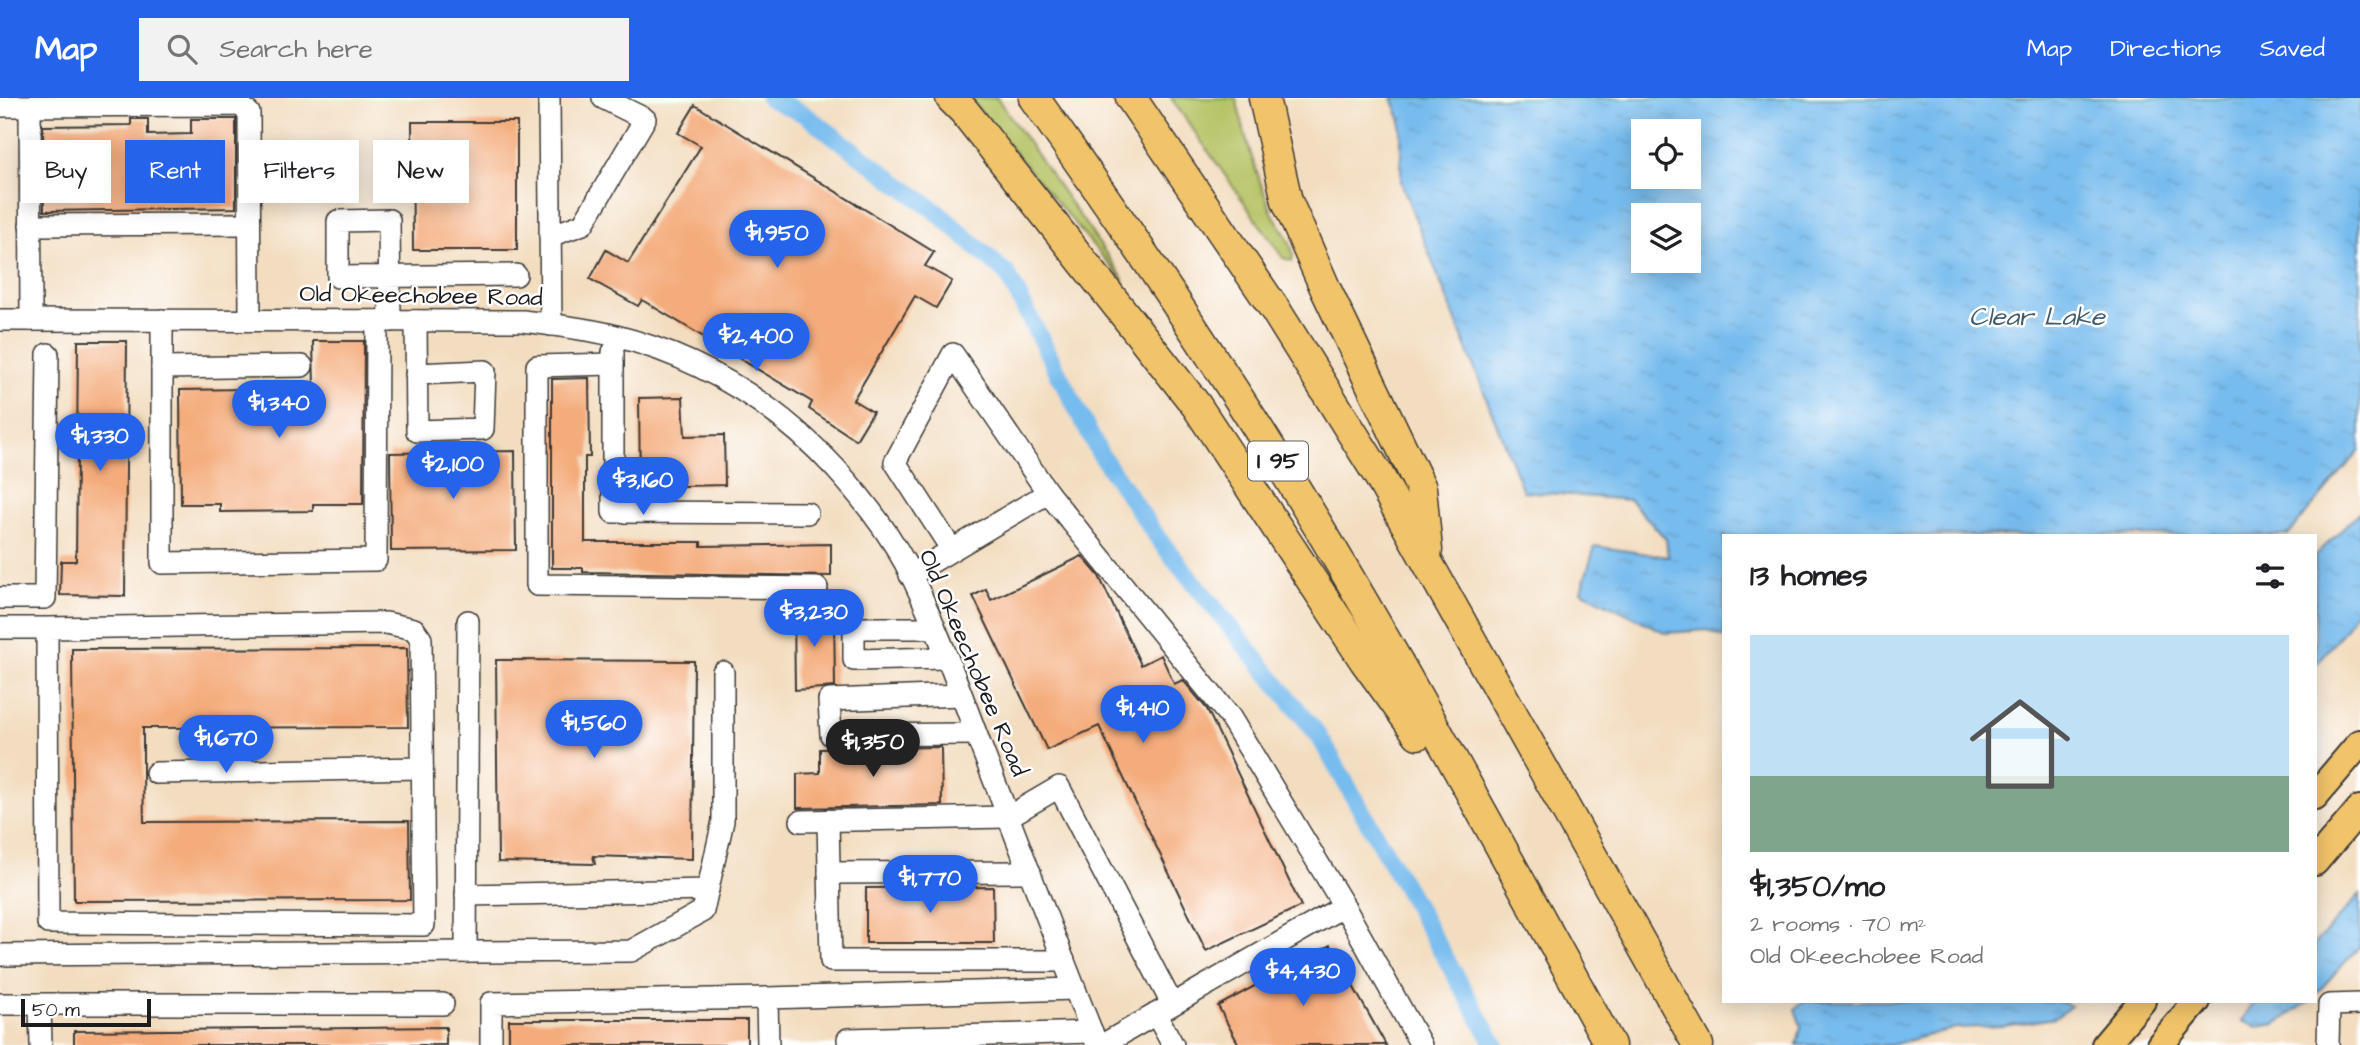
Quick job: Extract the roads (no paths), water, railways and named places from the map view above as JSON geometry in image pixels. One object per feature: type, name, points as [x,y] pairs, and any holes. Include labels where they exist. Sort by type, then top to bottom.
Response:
[{"type":"highway","name":"I 95","points":[[1034,98],[1167,289],[1306,506],[1610,1045]]},
{"type":"highway","points":[[1131,98],[1297,344],[1359,443],[1428,561],[1698,1045]]},
{"type":"highway","points":[[1264,98],[1287,201],[1325,290],[1420,488],[1428,561]]},
{"type":"highway","points":[[956,102],[1196,405],[1365,661],[1496,841]]},
{"type":"main road","points":[[2317,794],[2360,744]]},
{"type":"main road","points":[[2317,860],[2360,809]]},
{"type":"main road","points":[[2105,1045],[2140,1003]]},
{"type":"main road","points":[[2160,1045],[2195,1003]]},
{"type":"street","points":[[549,98],[551,325]]},
{"type":"street","points":[[550,236],[583,224],[645,119],[603,98]]},
{"type":"street","points":[[0,106],[240,105],[249,113],[250,320]]},
{"type":"street","points":[[30,106],[31,320]]},
{"type":"street","points":[[30,225],[249,225]]},
{"type":"street","points":[[162,320],[162,563],[376,560],[383,321],[389,276],[516,275]]},
{"type":"street","name":"Old Okeechobee Road","points":[[0,320],[523,321],[614,336],[657,349],[705,369],[750,394],[792,425],[817,448],[871,508],[910,575],[947,658],[1097,1040]]},
{"type":"street","points":[[416,321],[416,374]]},
{"type":"street","points":[[614,336],[613,512],[807,513]]},
{"type":"street","points":[[0,598],[45,597],[48,354]]},
{"type":"street","points":[[952,550],[895,462],[953,354],[1048,493],[1230,717],[1344,906],[1421,1045]]},
{"type":"street","points":[[613,364],[537,366],[537,585],[817,587]]},
{"type":"street","points":[[162,368],[302,366]]},
{"type":"street","points":[[910,575],[1048,493]]},
{"type":"street","points":[[466,952],[468,621]]},
{"type":"street","points":[[0,628],[386,623],[414,629],[421,639],[424,925],[48,923],[47,628]]},
{"type":"street","points":[[934,628],[854,628],[854,660],[947,658]]},
{"type":"street","points":[[0,955],[631,951],[703,911],[723,821],[723,672]]},
{"type":"street","points":[[961,695],[829,701],[831,735],[976,734]]},
{"type":"street","points":[[156,773],[422,768]]},
{"type":"street","points":[[801,821],[1008,817],[1059,787],[1164,1009],[1173,1045]]},
{"type":"street","points":[[828,820],[831,961],[1064,961]]},
{"type":"street","points":[[829,873],[1030,872]]},
{"type":"street","points":[[466,895],[708,890]]},
{"type":"street","points":[[849,1045],[848,1039],[1097,1040],[1164,1009],[1344,906]]},
{"type":"street","points":[[491,1045],[491,1003],[1075,989]]},
{"type":"street","points":[[767,998],[768,1045]]},
{"type":"street","points":[[0,1004],[443,1004]]},
{"type":"street","points":[[40,1004],[41,1045]]},
{"type":"street","points":[[2328,1045],[2329,1004],[2360,1004]]},
{"type":"water","name":"Clear Lake","points":[[1392,98],[2360,98],[2360,450],[2289,534],[1722,534],[1722,637],[1708,630],[1666,633],[1581,591],[1595,546],[1668,557],[1666,539],[1630,500],[1523,491],[1401,182],[1401,121]]},
{"type":"water","points":[[2360,512],[2360,604],[2344,631],[2317,664],[2317,554]]},
{"type":"water","points":[[2360,894],[2360,946],[2317,993],[2317,942]]},
{"type":"water","points":[[1801,1003],[2064,1003],[2071,1006],[2055,1018],[2004,1026],[1956,1028],[1891,1045],[1797,1045],[1801,1026],[1795,1009]]},
{"type":"water","points":[[2253,1003],[2307,1003],[2276,1024],[2257,1027],[2242,1021]]},
{"type":"waterway","points":[[769,98],[804,114],[938,213],[1007,274],[1099,452],[1160,541],[1319,736],[1495,1045]]}]
